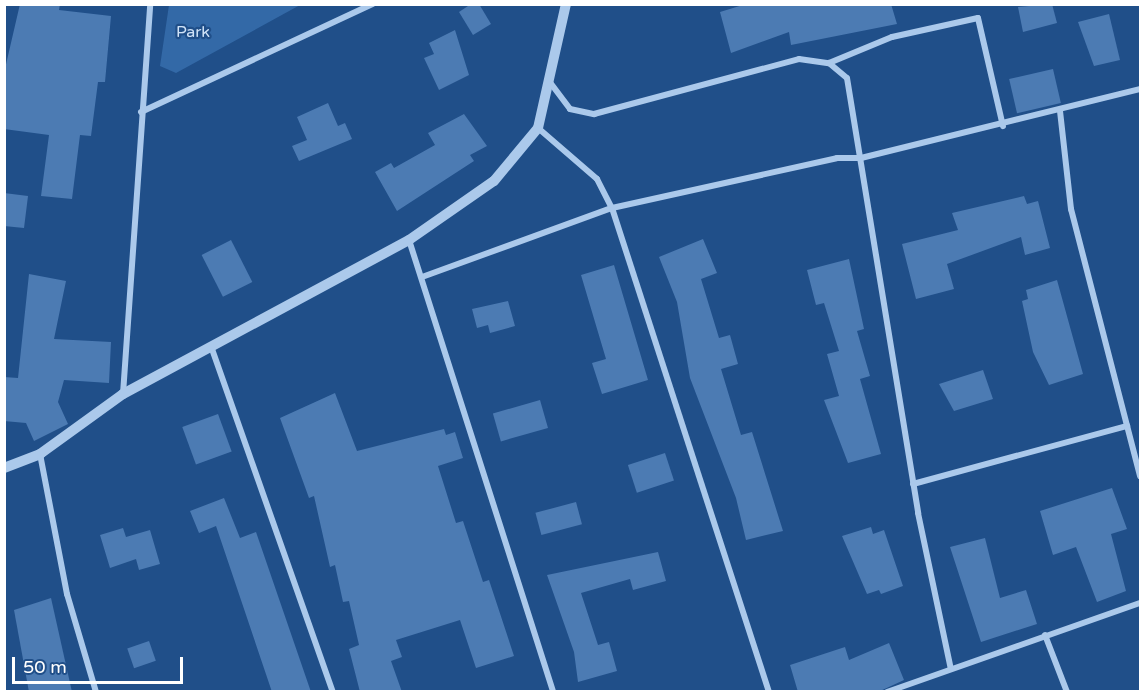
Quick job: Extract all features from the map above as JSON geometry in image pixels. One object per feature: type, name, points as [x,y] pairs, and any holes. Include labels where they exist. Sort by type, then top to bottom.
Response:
[{"type":"street","points":[[123,394],[150,4]]},
{"type":"street","points":[[141,112],[373,4]]},
{"type":"street","points":[[4,468],[40,453],[123,394],[212,349],[410,240],[494,181],[538,128],[566,4]]},
{"type":"street","points":[[549,81],[570,109],[594,114],[799,60],[830,63],[891,37],[978,18],[1003,126]]},
{"type":"street","points":[[830,63],[847,78],[913,484],[951,669]]},
{"type":"street","points":[[422,277],[612,208],[837,158],[861,158],[1003,126],[1140,89]]},
{"type":"street","points":[[1060,111],[1071,209],[1140,477]]},
{"type":"street","points":[[538,128],[597,179],[612,208],[769,692]]},
{"type":"street","points":[[410,240],[553,692]]},
{"type":"street","points":[[212,349],[333,692]]},
{"type":"street","points":[[913,484],[1127,426]]},
{"type":"street","points":[[40,453],[67,594],[96,692]]},
{"type":"street","points":[[887,692],[1140,603]]},
{"type":"street","points":[[1044,635],[1067,692]]},
{"type":"green space","name":"Park","points":[[169,4],[300,5],[176,73],[160,66]]},
{"type":"building","points":[[20,4],[60,4],[59,10],[111,16],[105,82],[98,82],[91,136],[80,135],[72,199],[41,196],[49,135],[4,129],[4,73]]},
{"type":"building","points":[[471,4],[479,4],[491,24],[473,35],[459,12]]},
{"type":"building","points":[[746,4],[891,4],[897,24],[791,45],[789,32],[731,53],[720,12]]},
{"type":"building","points":[[1052,4],[1057,23],[1023,32],[1018,7]]},
{"type":"building","points":[[1109,14],[1120,60],[1094,66],[1078,22]]},
{"type":"building","points":[[455,30],[469,75],[439,90],[424,58],[434,54],[429,43]]},
{"type":"building","points":[[1053,69],[1061,103],[1017,113],[1009,79]]},
{"type":"building","points":[[328,103],[338,126],[345,123],[352,139],[299,161],[292,146],[307,140],[297,117]]},
{"type":"building","points":[[464,114],[487,146],[470,155],[474,161],[397,211],[375,172],[391,163],[394,168],[435,145],[428,133]]},
{"type":"building","points":[[4,193],[28,196],[24,228],[4,226]]},
{"type":"building","points":[[1024,196],[1027,204],[1038,201],[1050,248],[1025,255],[1021,237],[947,264],[954,289],[916,299],[902,244],[958,230],[952,213]]},
{"type":"building","points":[[703,239],[717,273],[701,279],[719,338],[730,335],[738,364],[721,369],[741,435],[752,432],[783,531],[746,540],[736,498],[690,378],[677,302],[659,257]]},
{"type":"building","points":[[231,240],[252,282],[223,297],[202,255]]},
{"type":"building","points":[[849,259],[864,329],[857,331],[870,376],[860,379],[881,454],[848,463],[824,400],[839,396],[827,354],[839,351],[824,303],[816,305],[807,270]]},
{"type":"building","points":[[614,265],[648,380],[602,394],[592,363],[606,359],[581,275]]},
{"type":"building","points":[[29,274],[66,281],[54,339],[111,342],[109,383],[64,380],[58,402],[68,424],[34,441],[26,423],[4,421],[4,377],[18,378]]},
{"type":"building","points":[[1057,280],[1083,374],[1049,385],[1033,352],[1022,301],[1028,299],[1026,290]]},
{"type":"building","points":[[508,301],[515,326],[490,333],[488,325],[477,328],[472,309]]},
{"type":"building","points":[[983,370],[993,399],[954,411],[939,384]]},
{"type":"building","points":[[335,393],[357,451],[444,429],[446,435],[455,432],[463,458],[438,466],[456,523],[463,521],[483,582],[489,580],[514,656],[476,668],[460,620],[396,640],[402,657],[391,661],[402,692],[360,692],[349,649],[359,645],[349,601],[343,602],[335,565],[330,567],[314,496],[309,498],[280,418]]},
{"type":"building","points":[[540,400],[548,428],[501,441],[493,414]]},
{"type":"building","points":[[218,414],[232,452],[196,465],[182,427]]},
{"type":"building","points":[[665,453],[674,481],[637,493],[628,465]]},
{"type":"building","points":[[1112,488],[1127,529],[1111,534],[1126,591],[1097,602],[1076,547],[1053,555],[1040,511]]},
{"type":"building","points":[[224,498],[240,538],[256,532],[311,692],[272,692],[216,526],[199,533],[190,511]]},
{"type":"building","points":[[576,502],[582,524],[541,535],[535,513]]},
{"type":"building","points":[[871,527],[873,534],[884,530],[903,586],[881,594],[879,590],[867,594],[842,536]]},
{"type":"building","points":[[123,528],[126,537],[150,530],[160,564],[139,570],[136,559],[110,568],[100,535]]},
{"type":"building","points":[[985,538],[1000,598],[1026,590],[1037,624],[981,642],[950,547]]},
{"type":"building","points":[[658,552],[666,581],[633,590],[630,579],[581,593],[598,645],[609,642],[617,671],[578,682],[574,652],[547,575]]},
{"type":"building","points":[[51,598],[72,692],[29,692],[14,610]]},
{"type":"building","points":[[149,641],[156,661],[134,668],[127,648]]},
{"type":"building","points":[[889,643],[904,680],[878,692],[798,692],[790,665],[845,647],[849,660]]}]
